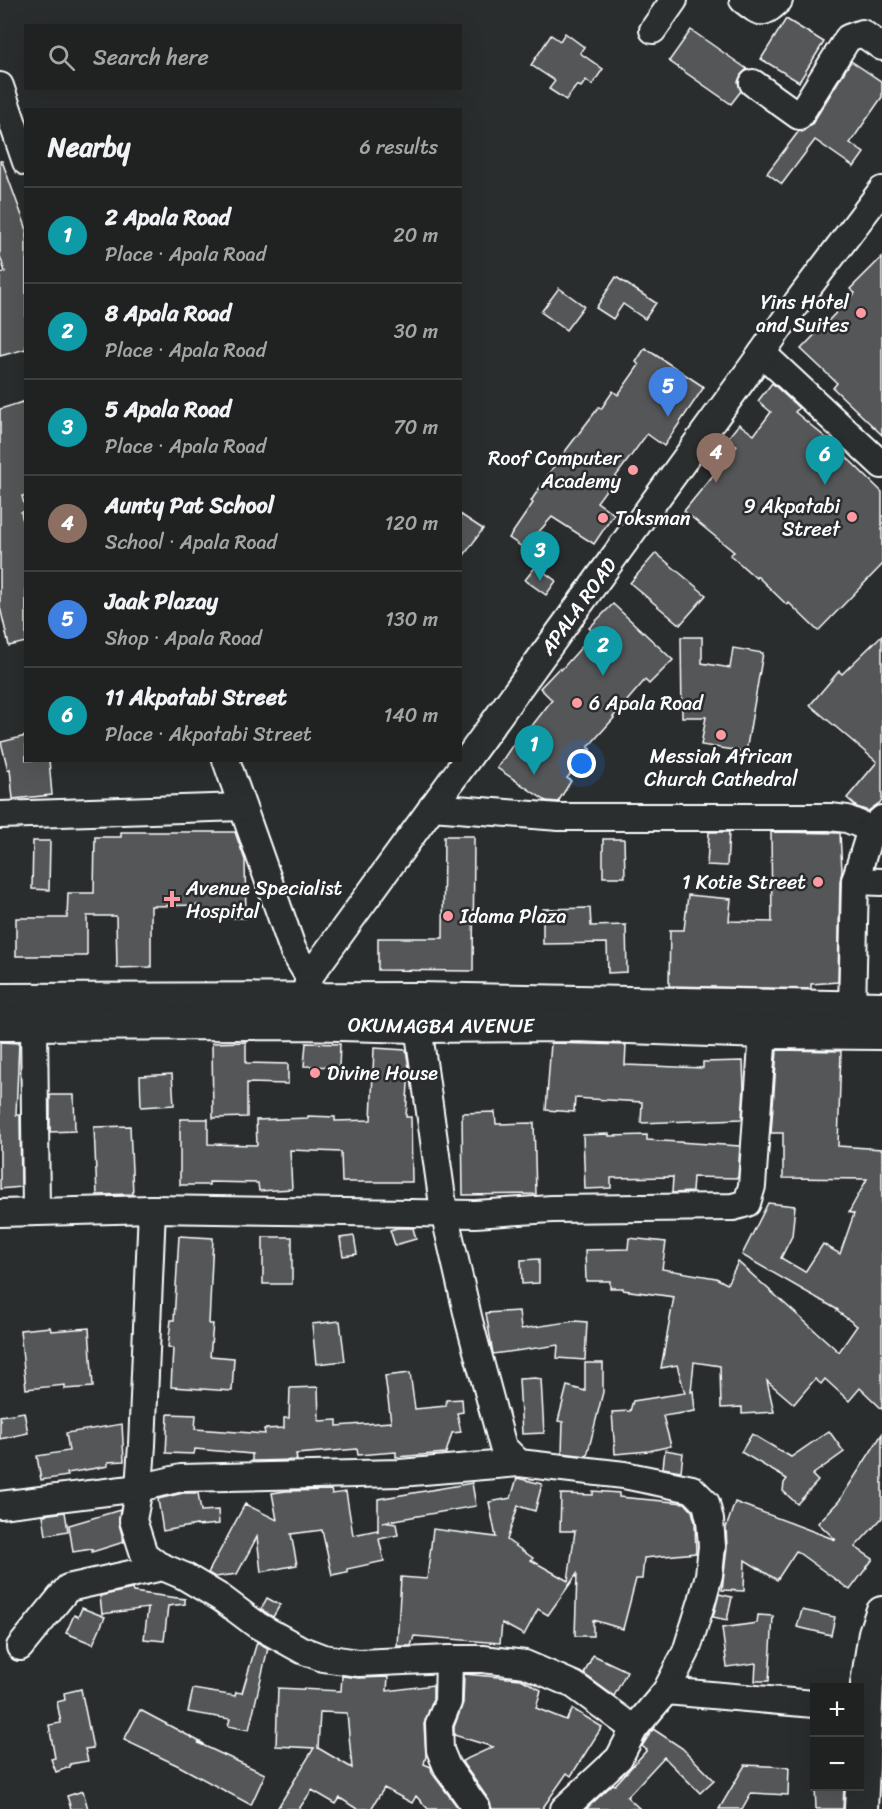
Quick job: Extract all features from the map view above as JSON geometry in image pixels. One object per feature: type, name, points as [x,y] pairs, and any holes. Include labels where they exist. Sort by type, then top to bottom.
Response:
[{"type":"main road","name":"OKUMAGBA AVENUE","points":[[0,1000],[305,999],[867,1008]]},
{"type":"main road","name":"OKUMAGBA AVENUE","points":[[0,1024],[305,999],[418,1026],[576,1025],[882,1034]]},
{"type":"main road","points":[[864,1702],[875,1633],[882,1613]]},
{"type":"main road","points":[[861,1809],[862,1737]]},
{"type":"main road","points":[[881,1809],[882,1762]]},
{"type":"street","points":[[653,30],[674,0]]},
{"type":"street","points":[[743,0],[757,12],[762,13],[779,0]]},
{"type":"street","points":[[753,83],[799,116],[848,38],[862,33],[882,48]]},
{"type":"street","points":[[0,86],[24,156]]},
{"type":"street","name":"APALA ROAD","points":[[305,999],[432,807],[798,301],[881,192]]},
{"type":"street","points":[[762,353],[882,465]]},
{"type":"street","points":[[227,762],[293,950],[305,999]]},
{"type":"street","points":[[0,816],[242,807]]},
{"type":"street","points":[[432,807],[559,817],[830,817],[877,824],[855,881],[867,1008]]},
{"type":"street","points":[[855,881],[882,882]]},
{"type":"street","points":[[34,1023],[36,1211]]},
{"type":"street","points":[[418,1026],[444,1212],[504,1447],[519,1463]]},
{"type":"street","points":[[0,1213],[152,1209],[475,1214],[552,1209],[733,1207],[747,1203],[752,1186],[763,1032]]},
{"type":"street","points":[[152,1209],[139,1488],[133,1520],[144,1554],[162,1568],[184,1576],[212,1593],[257,1625],[302,1650],[323,1658],[359,1663],[483,1659],[525,1664],[574,1685],[634,1728]]},
{"type":"street","points":[[0,1505],[139,1488],[181,1478],[400,1473],[519,1463],[624,1475],[692,1489],[706,1503],[712,1546],[709,1575],[686,1652],[666,1691],[634,1728],[619,1758],[564,1809]]},
{"type":"street","points":[[20,1647],[68,1588],[162,1568]]},
{"type":"street","points":[[449,1659],[447,1702],[439,1724],[440,1750],[447,1767],[477,1809]]},
{"type":"street","points":[[666,1691],[810,1704]]},
{"type":"building","points":[[786,19],[824,42],[799,82],[761,59]]},
{"type":"building","points":[[691,30],[747,69],[738,82],[741,91],[731,104],[669,61]]},
{"type":"building","points":[[565,33],[584,47],[580,53],[603,69],[592,85],[586,80],[581,87],[577,85],[566,100],[549,89],[555,81],[531,65],[551,35],[560,41]]},
{"type":"building","points":[[851,61],[882,82],[882,97],[850,143],[864,153],[854,167],[815,140],[782,184],[767,173],[799,131],[802,132],[812,124]]},
{"type":"building","points":[[0,161],[2,161],[24,222],[24,350],[0,356],[0,273],[5,272],[0,256]]},
{"type":"building","points":[[882,257],[882,435],[833,388],[837,383],[801,349],[855,293],[850,289]]},
{"type":"building","points":[[616,277],[656,303],[645,319],[623,304],[613,319],[596,308]]},
{"type":"building","points":[[559,288],[584,306],[566,330],[541,312]]},
{"type":"building","points":[[645,348],[704,387],[664,446],[647,434],[597,502],[614,514],[594,544],[552,517],[537,534],[547,543],[537,557],[509,538],[533,503],[531,501],[554,466],[613,391],[618,395],[639,365],[636,362]]},
{"type":"building","points":[[772,383],[799,408],[795,412],[831,442],[882,492],[882,565],[818,631],[789,603],[787,605],[757,576],[756,578],[730,555],[734,552],[684,511],[737,446],[727,439],[739,424],[754,435],[771,412],[758,401]]},
{"type":"building","points":[[24,402],[24,496],[22,496],[24,511],[21,512],[24,525],[24,642],[9,646],[0,607],[0,409]]},
{"type":"building","points":[[462,515],[483,529],[462,558]]},
{"type":"building","points":[[656,553],[706,595],[680,625],[630,583]]},
{"type":"building","points":[[536,566],[556,581],[546,595],[525,580]]},
{"type":"building","points":[[613,604],[673,660],[649,684],[645,680],[588,747],[591,749],[567,778],[571,781],[558,802],[546,801],[497,768],[514,743],[517,745],[552,700],[540,688],[559,668],[561,670],[594,633],[589,628]]},
{"type":"building","points":[[882,635],[882,801],[868,811],[857,807],[847,798],[877,762],[810,705],[839,671],[842,674]]},
{"type":"building","points":[[681,637],[702,637],[702,663],[730,668],[733,648],[763,653],[746,752],[701,745],[706,717],[682,717]]},
{"type":"building","points":[[24,736],[24,762],[49,762],[52,795],[13,799],[10,769],[8,770],[1,742]]},
{"type":"building","points":[[121,832],[235,832],[245,860],[246,918],[200,918],[200,905],[151,906],[151,967],[117,968],[116,916],[87,916],[87,956],[16,956],[16,918],[67,918],[68,893],[94,893],[95,837],[121,837]]},
{"type":"building","points":[[709,832],[729,832],[727,866],[707,865]]},
{"type":"building","points":[[771,832],[840,833],[842,871],[838,982],[811,984],[811,989],[669,986],[670,930],[684,930],[688,895],[731,899],[729,921],[772,922]]},
{"type":"building","points":[[444,836],[474,836],[473,971],[378,970],[378,938],[443,938]]},
{"type":"building","points":[[603,839],[624,839],[625,877],[603,877]]},
{"type":"building","points":[[33,841],[50,841],[49,890],[32,889]]},
{"type":"building","points":[[590,908],[591,926],[626,925],[627,972],[608,973],[607,943],[543,944],[543,909]]},
{"type":"building","points":[[0,1042],[19,1043],[16,1115],[20,1115],[21,1187],[0,1189]]},
{"type":"building","points":[[246,1042],[246,1063],[288,1064],[288,1084],[247,1083],[247,1117],[213,1118],[212,1043]]},
{"type":"building","points":[[306,1043],[340,1044],[339,1067],[304,1066]]},
{"type":"building","points":[[551,1043],[626,1045],[625,1065],[703,1068],[703,1062],[743,1061],[742,1119],[641,1123],[642,1102],[575,1098],[574,1112],[546,1110]]},
{"type":"building","points":[[374,1048],[406,1050],[409,1067],[406,1117],[411,1117],[412,1182],[342,1182],[341,1152],[290,1150],[292,1189],[259,1191],[258,1183],[209,1182],[209,1185],[180,1185],[180,1119],[208,1119],[208,1144],[257,1145],[256,1120],[308,1118],[308,1116],[335,1117],[335,1121],[371,1120]]},
{"type":"building","points":[[777,1050],[841,1051],[838,1146],[882,1149],[882,1409],[860,1388],[849,1401],[825,1379],[821,1384],[815,1379],[794,1404],[767,1381],[774,1412],[742,1414],[742,1407],[721,1408],[720,1366],[694,1362],[691,1392],[693,1391],[695,1411],[663,1416],[671,1446],[649,1451],[615,1454],[612,1412],[630,1411],[633,1401],[685,1393],[677,1365],[661,1368],[674,1297],[623,1290],[623,1288],[610,1288],[610,1281],[586,1281],[585,1250],[628,1249],[629,1238],[666,1242],[662,1269],[716,1278],[727,1284],[738,1262],[839,1352],[857,1326],[838,1310],[742,1255],[768,1203],[795,1206],[792,1236],[781,1258],[805,1272],[823,1244],[840,1254],[854,1214],[849,1212],[867,1179],[783,1178],[783,1133],[771,1133]]},
{"type":"building","points":[[172,1074],[174,1105],[141,1107],[140,1076]]},
{"type":"building","points":[[50,1095],[74,1095],[75,1131],[50,1132]]},
{"type":"building","points":[[495,1112],[496,1124],[534,1123],[536,1194],[463,1195],[462,1113]]},
{"type":"building","points":[[130,1126],[133,1194],[97,1195],[94,1127]]},
{"type":"building","points":[[609,1134],[609,1136],[647,1135],[647,1140],[740,1146],[738,1178],[693,1177],[692,1192],[672,1193],[673,1177],[611,1178],[611,1188],[585,1189],[583,1135]]},
{"type":"building","points":[[413,1228],[416,1239],[395,1245],[390,1230]]},
{"type":"building","points":[[179,1236],[213,1238],[209,1324],[213,1324],[210,1356],[234,1358],[232,1391],[171,1387],[173,1348],[168,1347],[171,1320],[174,1320]]},
{"type":"building","points":[[354,1236],[357,1254],[343,1256],[340,1238]]},
{"type":"building","points":[[263,1237],[292,1237],[292,1284],[263,1284]]},
{"type":"building","points":[[539,1259],[539,1283],[522,1284],[521,1260]]},
{"type":"building","points":[[519,1311],[521,1329],[575,1321],[587,1322],[585,1360],[557,1358],[558,1345],[493,1354],[486,1313]]},
{"type":"building","points":[[340,1321],[345,1361],[316,1364],[312,1324]]},
{"type":"building","points":[[50,1327],[51,1331],[89,1328],[93,1387],[65,1389],[65,1385],[26,1389],[20,1330]]},
{"type":"building","points":[[585,1363],[603,1363],[603,1392],[587,1456],[562,1453],[563,1422],[558,1421],[567,1386],[585,1391]]},
{"type":"building","points":[[410,1373],[415,1409],[446,1406],[446,1400],[462,1399],[463,1412],[457,1413],[461,1432],[452,1433],[446,1453],[396,1457],[396,1452],[358,1455],[357,1449],[296,1454],[297,1460],[252,1461],[252,1454],[195,1449],[194,1454],[166,1453],[168,1414],[196,1415],[195,1429],[265,1434],[264,1429],[284,1428],[284,1418],[289,1418],[290,1388],[318,1387],[319,1421],[337,1420],[337,1426],[391,1422],[385,1376]]},
{"type":"building","points":[[519,1379],[541,1379],[544,1433],[522,1434]]},
{"type":"building","points":[[24,1412],[28,1433],[0,1439],[0,1416]]},
{"type":"building","points":[[122,1424],[124,1461],[108,1462],[108,1466],[41,1480],[37,1456],[69,1451],[66,1433]]},
{"type":"building","points":[[829,1431],[844,1452],[812,1475],[818,1481],[797,1504],[783,1491],[787,1479],[741,1452],[752,1434],[791,1457]]},
{"type":"building","points":[[882,1434],[882,1518],[855,1547],[873,1559],[850,1590],[796,1551],[777,1580],[745,1560],[744,1591],[722,1590],[727,1547],[726,1528],[735,1502],[836,1540],[818,1523],[839,1501]]},
{"type":"building","points":[[665,1450],[683,1453],[681,1471],[663,1468]]},
{"type":"building","points":[[517,1478],[542,1484],[535,1511],[518,1506],[507,1540],[533,1558],[531,1560],[568,1581],[575,1531],[560,1531],[561,1494],[593,1495],[593,1491],[619,1493],[619,1497],[685,1503],[692,1511],[695,1522],[696,1553],[644,1558],[642,1579],[636,1579],[623,1629],[593,1620],[593,1636],[575,1636],[577,1574],[548,1615],[538,1609],[524,1635],[502,1623],[500,1643],[414,1636],[411,1646],[397,1646],[401,1577],[427,1579],[433,1529],[496,1537],[489,1502],[511,1498]]},
{"type":"building","points":[[472,1483],[476,1506],[383,1522],[396,1524],[398,1535],[379,1539],[384,1561],[347,1569],[347,1572],[332,1575],[322,1530],[291,1534],[297,1565],[261,1572],[257,1537],[237,1574],[215,1577],[208,1573],[245,1504],[277,1520],[272,1493],[331,1490],[332,1494],[346,1492],[353,1535],[377,1530],[378,1533],[378,1499]]},
{"type":"building","points":[[183,1493],[198,1493],[201,1511],[218,1510],[219,1524],[163,1531],[158,1499]]},
{"type":"building","points":[[120,1510],[119,1524],[124,1542],[92,1552],[92,1549],[73,1552],[69,1525]]},
{"type":"building","points":[[65,1512],[68,1531],[46,1535],[43,1515]]},
{"type":"building","points":[[132,1589],[133,1592],[185,1599],[185,1604],[168,1606],[164,1641],[144,1639],[148,1608],[102,1614],[100,1596]]},
{"type":"building","points":[[719,1594],[732,1597],[727,1620],[713,1617]]},
{"type":"building","points":[[267,1598],[280,1605],[273,1617],[261,1609]]},
{"type":"building","points":[[82,1608],[105,1617],[93,1644],[66,1633],[74,1615],[78,1617]]},
{"type":"building","points":[[802,1610],[835,1617],[831,1635],[797,1627]]},
{"type":"building","points":[[758,1615],[773,1616],[769,1681],[755,1681],[756,1663],[727,1667],[722,1628],[757,1623]]},
{"type":"building","points":[[257,1642],[268,1648],[249,1730],[228,1726],[230,1719],[188,1712],[193,1689],[235,1696],[236,1692],[242,1693]]},
{"type":"building","points":[[593,1655],[627,1671],[614,1696],[584,1674]]},
{"type":"building","points":[[464,1674],[521,1679],[541,1690],[536,1708],[566,1720],[573,1709],[602,1727],[571,1776],[567,1773],[542,1809],[492,1809],[489,1800],[464,1765],[462,1761],[493,1747],[454,1735],[454,1727],[463,1703]]},
{"type":"building","points":[[342,1676],[388,1677],[387,1691],[433,1685],[433,1699],[424,1724],[426,1756],[424,1764],[431,1767],[432,1773],[459,1809],[428,1809],[416,1796],[412,1803],[384,1788],[371,1809],[357,1809],[340,1798],[336,1804],[312,1790],[299,1809],[277,1809],[314,1748],[276,1746],[278,1688],[341,1691]],"holes":[[[320,1712],[347,1713],[352,1768],[318,1748]]]},
{"type":"building","points":[[81,1689],[93,1748],[85,1749],[88,1761],[70,1764],[70,1767],[56,1772],[51,1759],[55,1758],[49,1725],[61,1723],[57,1702],[65,1700],[64,1693]]},
{"type":"building","points":[[140,1710],[204,1744],[198,1743],[265,1774],[251,1805],[179,1766],[124,1740]]},
{"type":"building","points":[[653,1729],[682,1748],[714,1780],[700,1793],[664,1757],[627,1797],[640,1809],[586,1809],[613,1784],[615,1785],[647,1750],[642,1746]]},
{"type":"building","points":[[745,1765],[789,1767],[788,1795],[751,1793],[742,1809],[719,1809]]},
{"type":"building","points":[[83,1791],[88,1809],[71,1809],[67,1796]]},
{"type":"building","points":[[815,1791],[844,1791],[843,1809],[816,1809]]},
{"type":"place","name":"Yins Hotel and Suites","points":[[861,313]]},
{"type":"place","name":"Jaak Plazay","points":[[668,417]]},
{"type":"place","name":"Roof Computer Academy","points":[[633,470]]},
{"type":"place","name":"Aunty Pat School","points":[[716,483]]},
{"type":"place","name":"11 Akpatabi Street","points":[[825,485]]},
{"type":"place","name":"9 Akpatabi Street","points":[[852,517]]},
{"type":"place","name":"Toksman","points":[[603,518]]},
{"type":"place","name":"5 Apala Road","points":[[540,581]]},
{"type":"place","name":"8 Apala Road","points":[[603,676]]},
{"type":"place","name":"6 Apala Road","points":[[577,703]]},
{"type":"place","name":"Messiah African Church Cathedral","points":[[721,735]]},
{"type":"place","name":"2 Apala Road","points":[[534,775]]},
{"type":"place","name":"1 Kotie Street","points":[[818,882]]},
{"type":"place","name":"Avenue Specialist Hospital","points":[[172,899]]},
{"type":"place","name":"Idama Plaza","points":[[448,916]]},
{"type":"place","name":"Divine House","points":[[315,1073]]}]
